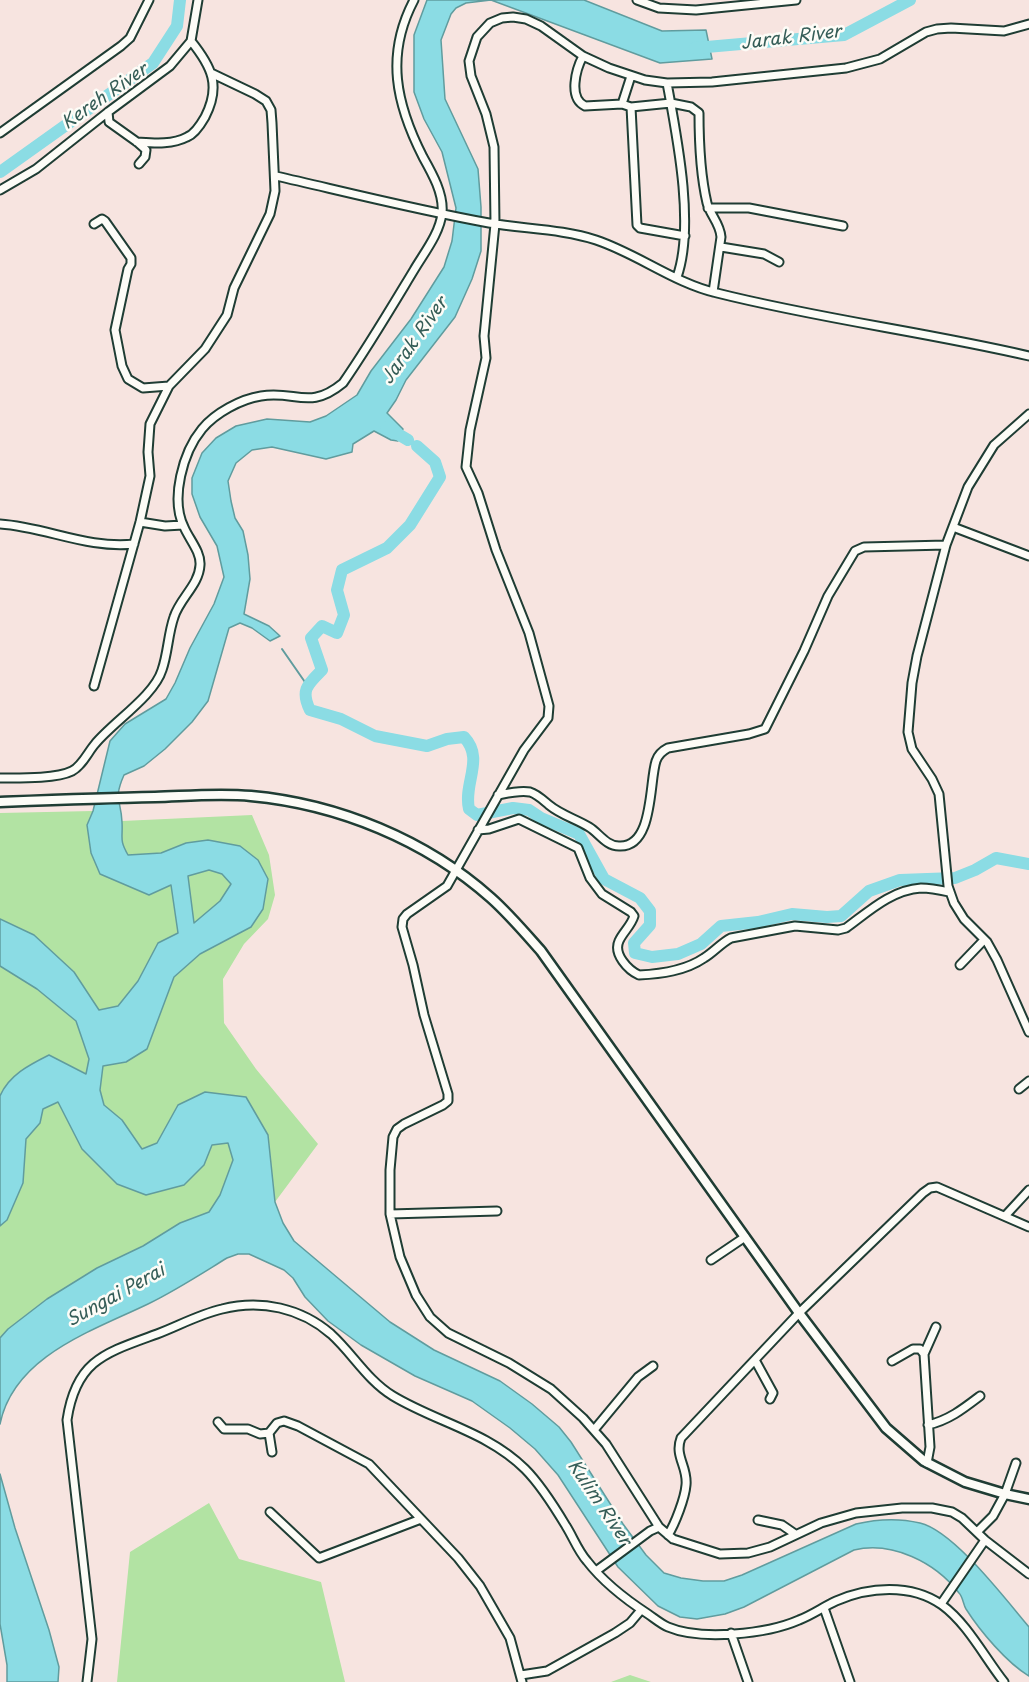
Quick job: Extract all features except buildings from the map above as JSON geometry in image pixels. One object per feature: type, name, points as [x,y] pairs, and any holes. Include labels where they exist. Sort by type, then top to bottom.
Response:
[{"type":"street","points":[[0,133],[130,38],[148,0]]},
{"type":"street","points":[[0,190],[36,169],[170,66],[191,41],[198,0]]},
{"type":"street","points":[[0,778],[35,777],[71,772],[79,766],[97,742],[154,685],[162,671],[178,606],[198,577],[200,563],[197,551],[183,525],[179,494],[181,471],[192,444],[203,428],[216,416],[245,401],[261,396],[316,398],[330,394],[343,383],[431,242],[442,214],[441,199],[433,176],[408,125],[399,98],[398,42],[401,28],[414,0]]},
{"type":"street","points":[[637,0],[659,8],[696,10],[796,0]]},
{"type":"street","points":[[1028,1575],[962,1518],[952,1512],[932,1508],[902,1508],[856,1513],[820,1523],[770,1547],[748,1554],[720,1554],[674,1539],[659,1527],[606,1444],[551,1389],[509,1363],[448,1333],[430,1317],[416,1295],[400,1257],[390,1214],[390,1170],[393,1137],[397,1129],[448,1101],[402,927],[403,919],[413,909],[447,886],[524,750],[548,718],[549,706],[529,633],[496,550],[478,493],[465,467],[470,430],[486,358],[484,329],[492,224],[494,147],[486,114],[471,76],[469,61],[477,37],[490,24],[502,18],[520,18],[542,26],[584,56],[631,76],[667,83],[712,82],[846,68],[880,59],[926,32],[937,29],[1004,31],[1029,24]]},
{"type":"street","points":[[137,142],[158,144],[189,137],[200,126],[213,101],[214,90],[211,73],[191,41]]},
{"type":"street","points":[[584,56],[580,62],[575,82],[575,93],[580,104],[590,108],[622,104],[631,107],[671,103],[691,107],[699,113],[699,157],[708,208],[720,229],[721,247],[713,292]]},
{"type":"street","points":[[94,686],[140,522],[150,476],[148,431],[150,424],[169,386],[206,349],[227,315],[234,288],[270,214],[276,176],[271,110],[267,102],[255,94],[211,73]]},
{"type":"street","points":[[622,104],[631,76]]},
{"type":"street","points":[[667,83],[681,176],[685,236],[677,277]]},
{"type":"street","points":[[631,107],[637,225],[640,228],[685,236]]},
{"type":"street","points":[[108,112],[109,122],[146,150],[146,157],[139,164]]},
{"type":"street","points":[[276,176],[451,216],[595,240],[713,292],[1029,356]]},
{"type":"street","points":[[708,208],[749,208],[843,226]]},
{"type":"street","points":[[94,224],[102,219],[105,221],[131,258],[115,330],[122,366],[128,379],[143,388],[169,386]]},
{"type":"street","points":[[721,247],[764,254],[779,262]]},
{"type":"street","points":[[1029,414],[994,445],[968,486],[946,545],[917,656],[912,682],[908,732],[912,749],[939,794],[948,889],[964,919],[984,940],[997,960],[1029,1032]]},
{"type":"street","points":[[140,522],[165,526],[183,525]]},
{"type":"street","points":[[0,524],[28,527],[89,543],[114,546],[134,544]]},
{"type":"street","points":[[953,527],[1029,556]]},
{"type":"street","points":[[496,798],[532,792],[561,813],[588,827],[608,843],[617,847],[628,846],[645,824],[651,804],[656,761],[661,752],[668,748],[749,734],[765,729],[804,651],[828,596],[855,551],[864,547],[946,545]]},
{"type":"street","points":[[0,802],[227,794],[270,798],[324,809],[367,824],[413,844],[456,871],[491,898],[541,951],[799,1313],[886,1428],[927,1463],[965,1482],[1029,1499]]},
{"type":"street","points":[[480,826],[489,829],[519,819],[578,848],[590,878],[602,894],[634,916],[617,947],[622,961],[639,975],[664,974],[689,966],[704,959],[724,941],[738,936],[795,926],[838,930],[846,928],[882,901],[904,892],[921,888],[948,889]]},
{"type":"street","points":[[960,965],[984,940]]},
{"type":"street","points":[[1019,1089],[1029,1081]]},
{"type":"street","points":[[668,1535],[673,1528],[686,1484],[677,1446],[681,1438],[799,1313],[930,1188],[937,1187],[1029,1227]]},
{"type":"street","points":[[1005,1216],[1029,1190]]},
{"type":"street","points":[[390,1214],[497,1211]]},
{"type":"street","points":[[711,1260],[745,1237]]},
{"type":"street","points":[[87,1682],[92,1639],[67,1420],[76,1386],[86,1370],[105,1355],[220,1309],[243,1305],[267,1305],[285,1308],[310,1319],[331,1334],[374,1382],[390,1395],[497,1448],[524,1468],[545,1493],[586,1560],[615,1592],[667,1626],[692,1634],[750,1633],[798,1621],[860,1592],[884,1589],[906,1592],[943,1603],[968,1632],[1004,1682]]},
{"type":"street","points":[[927,1463],[930,1447],[924,1354],[936,1327]]},
{"type":"street","points":[[891,1361],[913,1349],[920,1349],[924,1354]]},
{"type":"street","points":[[755,1360],[771,1387],[773,1394],[770,1399]]},
{"type":"street","points":[[594,1430],[638,1377],[653,1366]]},
{"type":"street","points":[[928,1425],[941,1422],[980,1396]]},
{"type":"street","points":[[218,1422],[224,1429],[248,1429],[260,1434],[269,1433],[277,1423],[284,1421],[298,1426],[369,1464],[458,1558],[480,1586],[510,1638],[521,1679],[547,1671],[615,1633],[630,1623],[641,1610]]},
{"type":"street","points":[[269,1433],[272,1452]]},
{"type":"street","points":[[977,1532],[993,1516],[1005,1494],[1016,1463]]},
{"type":"street","points":[[270,1512],[319,1558],[421,1519]]},
{"type":"street","points":[[758,1520],[782,1525],[795,1534]]},
{"type":"street","points":[[596,1571],[606,1566],[650,1531],[659,1527]]},
{"type":"street","points":[[943,1603],[985,1540]]},
{"type":"street","points":[[824,1608],[850,1682]]},
{"type":"street","points":[[731,1633],[748,1682]]},
{"type":"green space","points":[[93,811],[87,825],[91,853],[171,885],[178,933],[158,943],[138,981],[118,1006],[98,1010],[74,972],[34,935],[0,919],[0,813]]},
{"type":"green space","points":[[252,815],[269,855],[275,895],[268,919],[244,944],[223,979],[224,1023],[256,1069],[318,1144],[275,1202],[268,1135],[205,1092],[178,1105],[157,1143],[141,1149],[122,1120],[104,1105],[100,1090],[102,1066],[126,1062],[147,1049],[174,977],[200,954],[251,927],[263,909],[186,843],[161,853],[128,855],[121,843],[122,821]]},
{"type":"green space","points":[[209,870],[222,874],[232,884],[220,901],[194,924],[187,876]]},
{"type":"green space","points":[[0,966],[37,989],[76,1021],[89,1059],[87,1074],[49,1055],[14,1076],[0,1096]]},
{"type":"green space","points":[[58,1102],[82,1149],[204,1165],[212,1145],[228,1143],[233,1160],[220,1195],[209,1212],[180,1223],[143,1246],[97,1268],[47,1299],[8,1329],[0,1338],[0,1226],[7,1220],[23,1183],[25,1139],[40,1123],[43,1109]]},
{"type":"green space","points":[[209,1503],[239,1559],[321,1582],[345,1682],[117,1682],[130,1552]]},
{"type":"green space","points":[[630,1675],[651,1682],[611,1682]]},
{"type":"water","points":[[427,0],[491,0],[466,3],[456,8],[451,14],[441,40],[445,99],[478,169],[481,251],[472,279],[455,317],[406,380],[387,413],[403,429],[398,441],[374,431],[353,444],[352,452],[326,459],[272,447],[252,450],[236,463],[228,481],[235,518],[243,531],[248,555],[250,579],[244,614],[269,626],[280,636],[270,641],[252,628],[240,623],[229,628],[208,701],[192,722],[165,749],[144,766],[124,775],[119,790],[122,842],[128,855],[161,853],[186,843],[208,840],[240,846],[258,860],[268,879],[263,909],[251,927],[200,954],[174,977],[147,1049],[126,1062],[103,1066],[100,1090],[104,1105],[122,1120],[142,1149],[157,1143],[178,1105],[205,1092],[246,1097],[268,1135],[275,1202],[283,1223],[294,1241],[390,1322],[434,1350],[500,1381],[559,1427],[623,1524],[646,1555],[664,1573],[703,1581],[724,1581],[856,1524],[888,1520],[920,1523],[934,1529],[963,1552],[1029,1627],[1029,1676],[994,1646],[949,1582],[925,1563],[898,1551],[868,1548],[854,1550],[744,1607],[725,1614],[697,1619],[680,1617],[658,1606],[618,1567],[558,1475],[535,1449],[472,1401],[415,1376],[361,1345],[328,1321],[284,1270],[249,1254],[238,1254],[227,1258],[168,1294],[58,1349],[38,1363],[21,1380],[8,1400],[0,1424],[0,1338],[8,1329],[47,1299],[97,1268],[143,1246],[180,1223],[209,1212],[220,1195],[233,1160],[228,1143],[212,1145],[204,1165],[184,1185],[146,1195],[117,1184],[82,1149],[58,1102],[43,1109],[40,1123],[26,1139],[23,1183],[7,1220],[0,1226],[0,1096],[14,1076],[49,1055],[86,1074],[89,1059],[76,1021],[37,989],[0,966],[0,919],[34,935],[74,972],[99,1010],[118,1006],[138,981],[158,943],[178,933],[171,885],[149,895],[100,874],[91,853],[87,825],[93,811],[110,741],[125,724],[166,699],[214,604],[224,577],[217,546],[200,517],[192,494],[192,478],[202,453],[216,438],[236,426],[267,419],[310,422],[326,416],[357,395],[371,371],[411,319],[444,267],[452,241],[456,208],[442,152],[424,119],[414,92],[414,35]],"holes":[[[209,870],[222,874],[231,884],[220,901],[194,923],[188,876]]]},
{"type":"water","points":[[491,0],[584,0],[662,31],[706,30],[712,59],[660,63]]},
{"type":"water","points":[[0,1474],[15,1528],[49,1630],[59,1667],[58,1682],[7,1682],[7,1665],[0,1624]]},
{"type":"waterway","name":"Kereh River","points":[[0,172],[153,63],[177,26],[180,0]]},
{"type":"waterway","name":"Jarak River","points":[[695,48],[844,35],[910,0]]},
{"type":"waterway","points":[[386,427],[408,440]]},
{"type":"waterway","points":[[417,446],[435,462],[440,477],[410,525],[387,548],[342,570],[337,590],[344,615],[337,633],[322,626],[311,638],[322,670],[307,688],[306,697],[310,710],[341,719],[375,736],[427,746],[447,739],[464,737],[473,754],[469,809],[477,815],[513,808],[529,810],[541,818],[579,834],[604,879],[640,898],[650,911],[650,925],[634,943],[635,953],[652,957],[678,954],[701,944],[721,926],[758,922],[792,914],[841,916],[869,891],[900,880],[955,878],[996,858],[1029,864]]},
{"type":"waterway","points":[[282,649],[307,685]]},
{"type":"water label","name":"Sungai Perai","points":[[116,1296]]},
{"type":"water label","name":"Kulim River","points":[[599,1503]]}]
